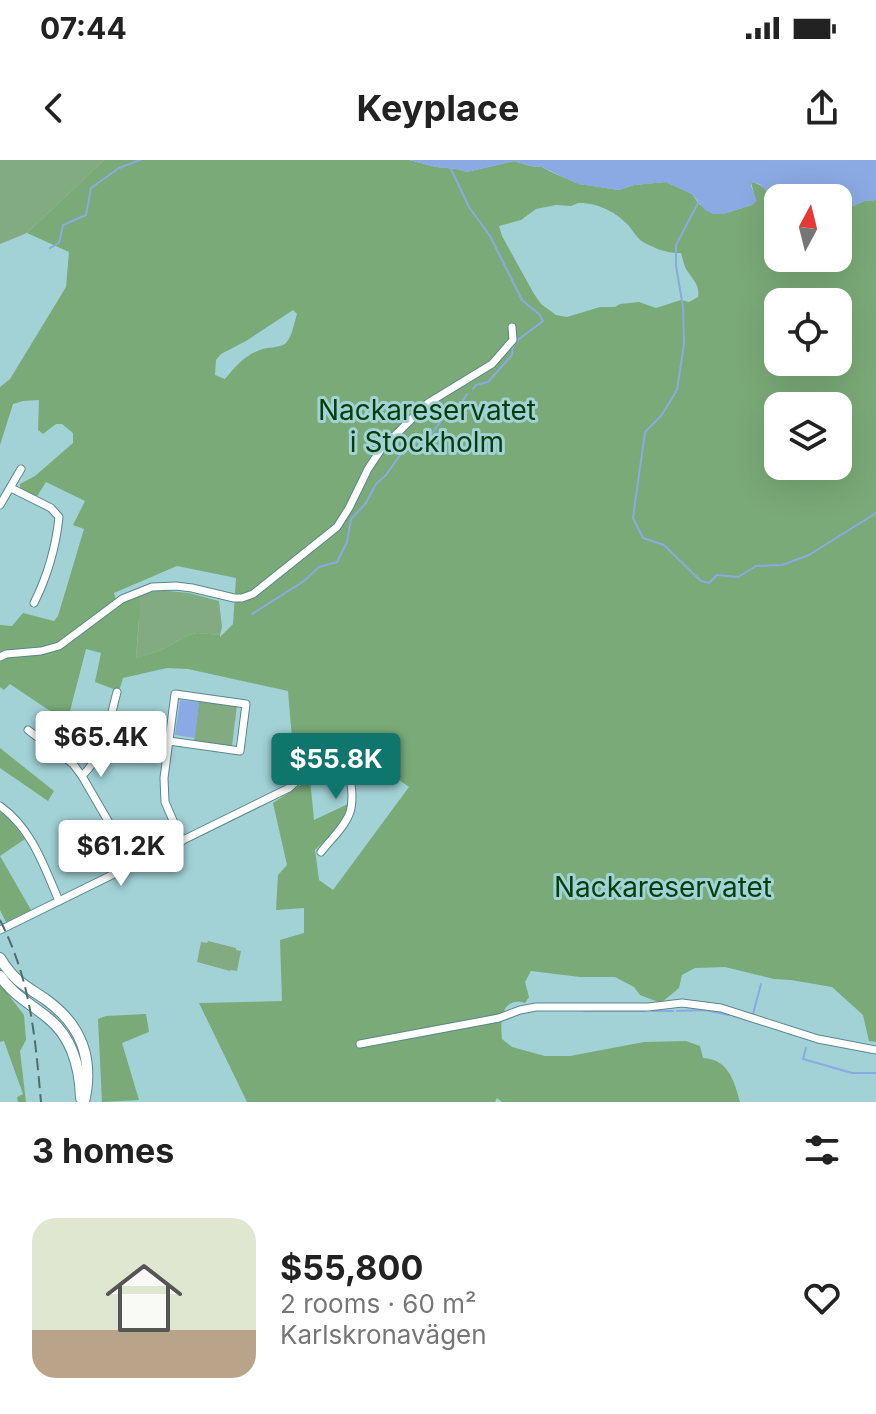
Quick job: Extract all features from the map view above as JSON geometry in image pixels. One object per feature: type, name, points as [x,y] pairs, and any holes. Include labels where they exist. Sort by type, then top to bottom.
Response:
[{"type":"street","points":[[0,657],[59,646],[122,599],[152,587],[192,588],[234,598],[253,594],[337,527],[382,448],[428,403],[492,364],[513,340],[512,327]]},
{"type":"street","points":[[0,505],[21,469]]},
{"type":"street","points":[[11,488],[51,508],[59,517],[41,591],[34,603]]},
{"type":"street","points":[[82,776],[91,768],[101,750],[117,692]]},
{"type":"street","points":[[169,741],[240,751],[246,704],[175,694],[164,778],[165,802],[182,841]]},
{"type":"street","points":[[28,730],[73,764],[133,864]]},
{"type":"street","points":[[0,930],[289,788],[315,758],[329,754],[345,761],[351,809],[347,819],[321,852]]},
{"type":"street","points":[[0,806],[19,821],[34,844],[59,901]]},
{"type":"street","points":[[0,958],[16,980],[59,1011],[80,1039],[89,1071],[83,1102]]},
{"type":"street","points":[[0,976],[14,993],[51,1019],[62,1032],[76,1063],[83,1102]]},
{"type":"street","points":[[360,1044],[499,1018],[536,1007],[648,1007],[682,1003],[721,1008],[818,1039],[876,1050]]},
{"type":"green space","points":[[0,160],[104,160],[27,233],[0,244]]},
{"type":"green space","points":[[104,160],[409,160],[467,172],[514,161],[542,167],[579,184],[619,190],[634,185],[666,182],[692,194],[713,214],[752,205],[756,201],[751,182],[764,189],[764,272],[852,272],[852,206],[876,200],[876,1042],[869,1041],[863,1015],[832,987],[774,979],[725,967],[695,968],[682,975],[679,988],[661,1003],[640,995],[634,987],[615,977],[580,977],[531,971],[525,982],[529,997],[525,1003],[511,1003],[502,1018],[502,1039],[512,1047],[545,1056],[570,1056],[644,1042],[686,1041],[700,1046],[703,1058],[718,1062],[729,1072],[740,1102],[502,1102],[497,1098],[495,1102],[247,1102],[199,1003],[282,1001],[280,940],[304,933],[304,908],[276,910],[278,875],[287,865],[273,803],[310,779],[314,820],[348,804],[340,823],[315,850],[319,880],[333,890],[409,787],[374,762],[355,782],[353,769],[337,752],[323,750],[303,768],[293,751],[288,691],[188,669],[167,668],[123,678],[120,688],[116,690],[95,682],[101,653],[86,649],[69,715],[56,715],[10,684],[4,690],[0,687],[0,625],[12,626],[23,613],[54,621],[84,529],[73,525],[85,501],[46,482],[36,498],[20,490],[20,484],[35,476],[73,443],[73,433],[62,424],[56,424],[43,434],[38,430],[39,400],[23,401],[13,404],[0,445],[0,387],[10,379],[66,287],[69,252],[27,233]],"holes":[[[578,203],[604,208],[628,225],[643,242],[671,253],[681,253],[697,287],[698,297],[689,302],[681,300],[656,308],[639,302],[600,307],[567,317],[556,315],[541,304],[499,226],[521,220],[536,209]],[[293,310],[297,314],[285,344],[250,355],[225,379],[215,375],[216,360],[221,354]],[[177,566],[236,578],[233,624],[220,637],[197,633],[136,658],[139,596],[116,600],[114,593]]]},
{"type":"green space","points":[[158,590],[189,593],[219,601],[220,635],[189,635],[159,651],[136,658],[139,596]]},
{"type":"green space","points":[[199,700],[237,705],[232,746],[194,741]]},
{"type":"green space","points":[[0,748],[54,791],[48,801],[0,768]]},
{"type":"green space","points":[[0,812],[9,818],[25,839],[0,856]]},
{"type":"green space","points":[[0,856],[31,910],[6,922],[0,910]]},
{"type":"green space","points":[[208,941],[241,951],[237,971],[197,962],[201,942]]},
{"type":"green space","points":[[0,984],[24,1015],[26,1040],[20,1051],[26,1102],[18,1102],[17,1097],[23,1094],[4,1041],[0,1042]]},
{"type":"green space","points":[[146,1014],[149,1032],[122,1043],[139,1100],[102,1102],[98,1019]]},
{"type":"water","points":[[409,160],[876,160],[876,200],[852,206],[852,184],[764,184],[764,188],[751,182],[757,201],[723,214],[713,214],[705,210],[692,194],[666,182],[634,185],[619,190],[578,184],[542,167],[514,161],[467,172]]},
{"type":"water","points":[[180,700],[199,702],[195,738],[175,735]]},
{"type":"waterway","points":[[50,248],[59,243],[63,225],[86,215],[91,188],[119,168],[140,160]]},
{"type":"waterway","points":[[451,169],[522,300],[543,321],[519,339],[513,346],[512,355],[488,382],[473,389]]},
{"type":"waterway","points":[[698,203],[676,245],[684,344],[677,390],[661,416],[645,432],[633,518],[643,538],[664,545],[701,581],[709,583],[717,575],[738,577],[756,566],[782,565],[809,555],[876,513]]},
{"type":"waterway","points":[[252,614],[304,581],[319,567],[337,562],[347,542],[351,519],[366,503],[376,484],[403,451],[433,432],[447,413],[457,410],[467,394]]},
{"type":"waterway","points":[[753,1014],[761,984]]},
{"type":"waterway","points":[[677,1011],[705,1010],[729,1015]]},
{"type":"waterway","points":[[584,1011],[645,1011]]},
{"type":"waterway","points":[[652,1011],[673,1011]]},
{"type":"waterway","points":[[734,1016],[767,1026]]},
{"type":"waterway","points":[[806,1048],[803,1059],[852,1073],[876,1073]]},
{"type":"railway","points":[[0,920],[25,987],[34,1031],[41,1102]]},
{"type":"park label","name":"Nackareservatet i Stockholm","points":[[427,426]]},
{"type":"park label","name":"Nackareservatet","points":[[663,887]]}]
